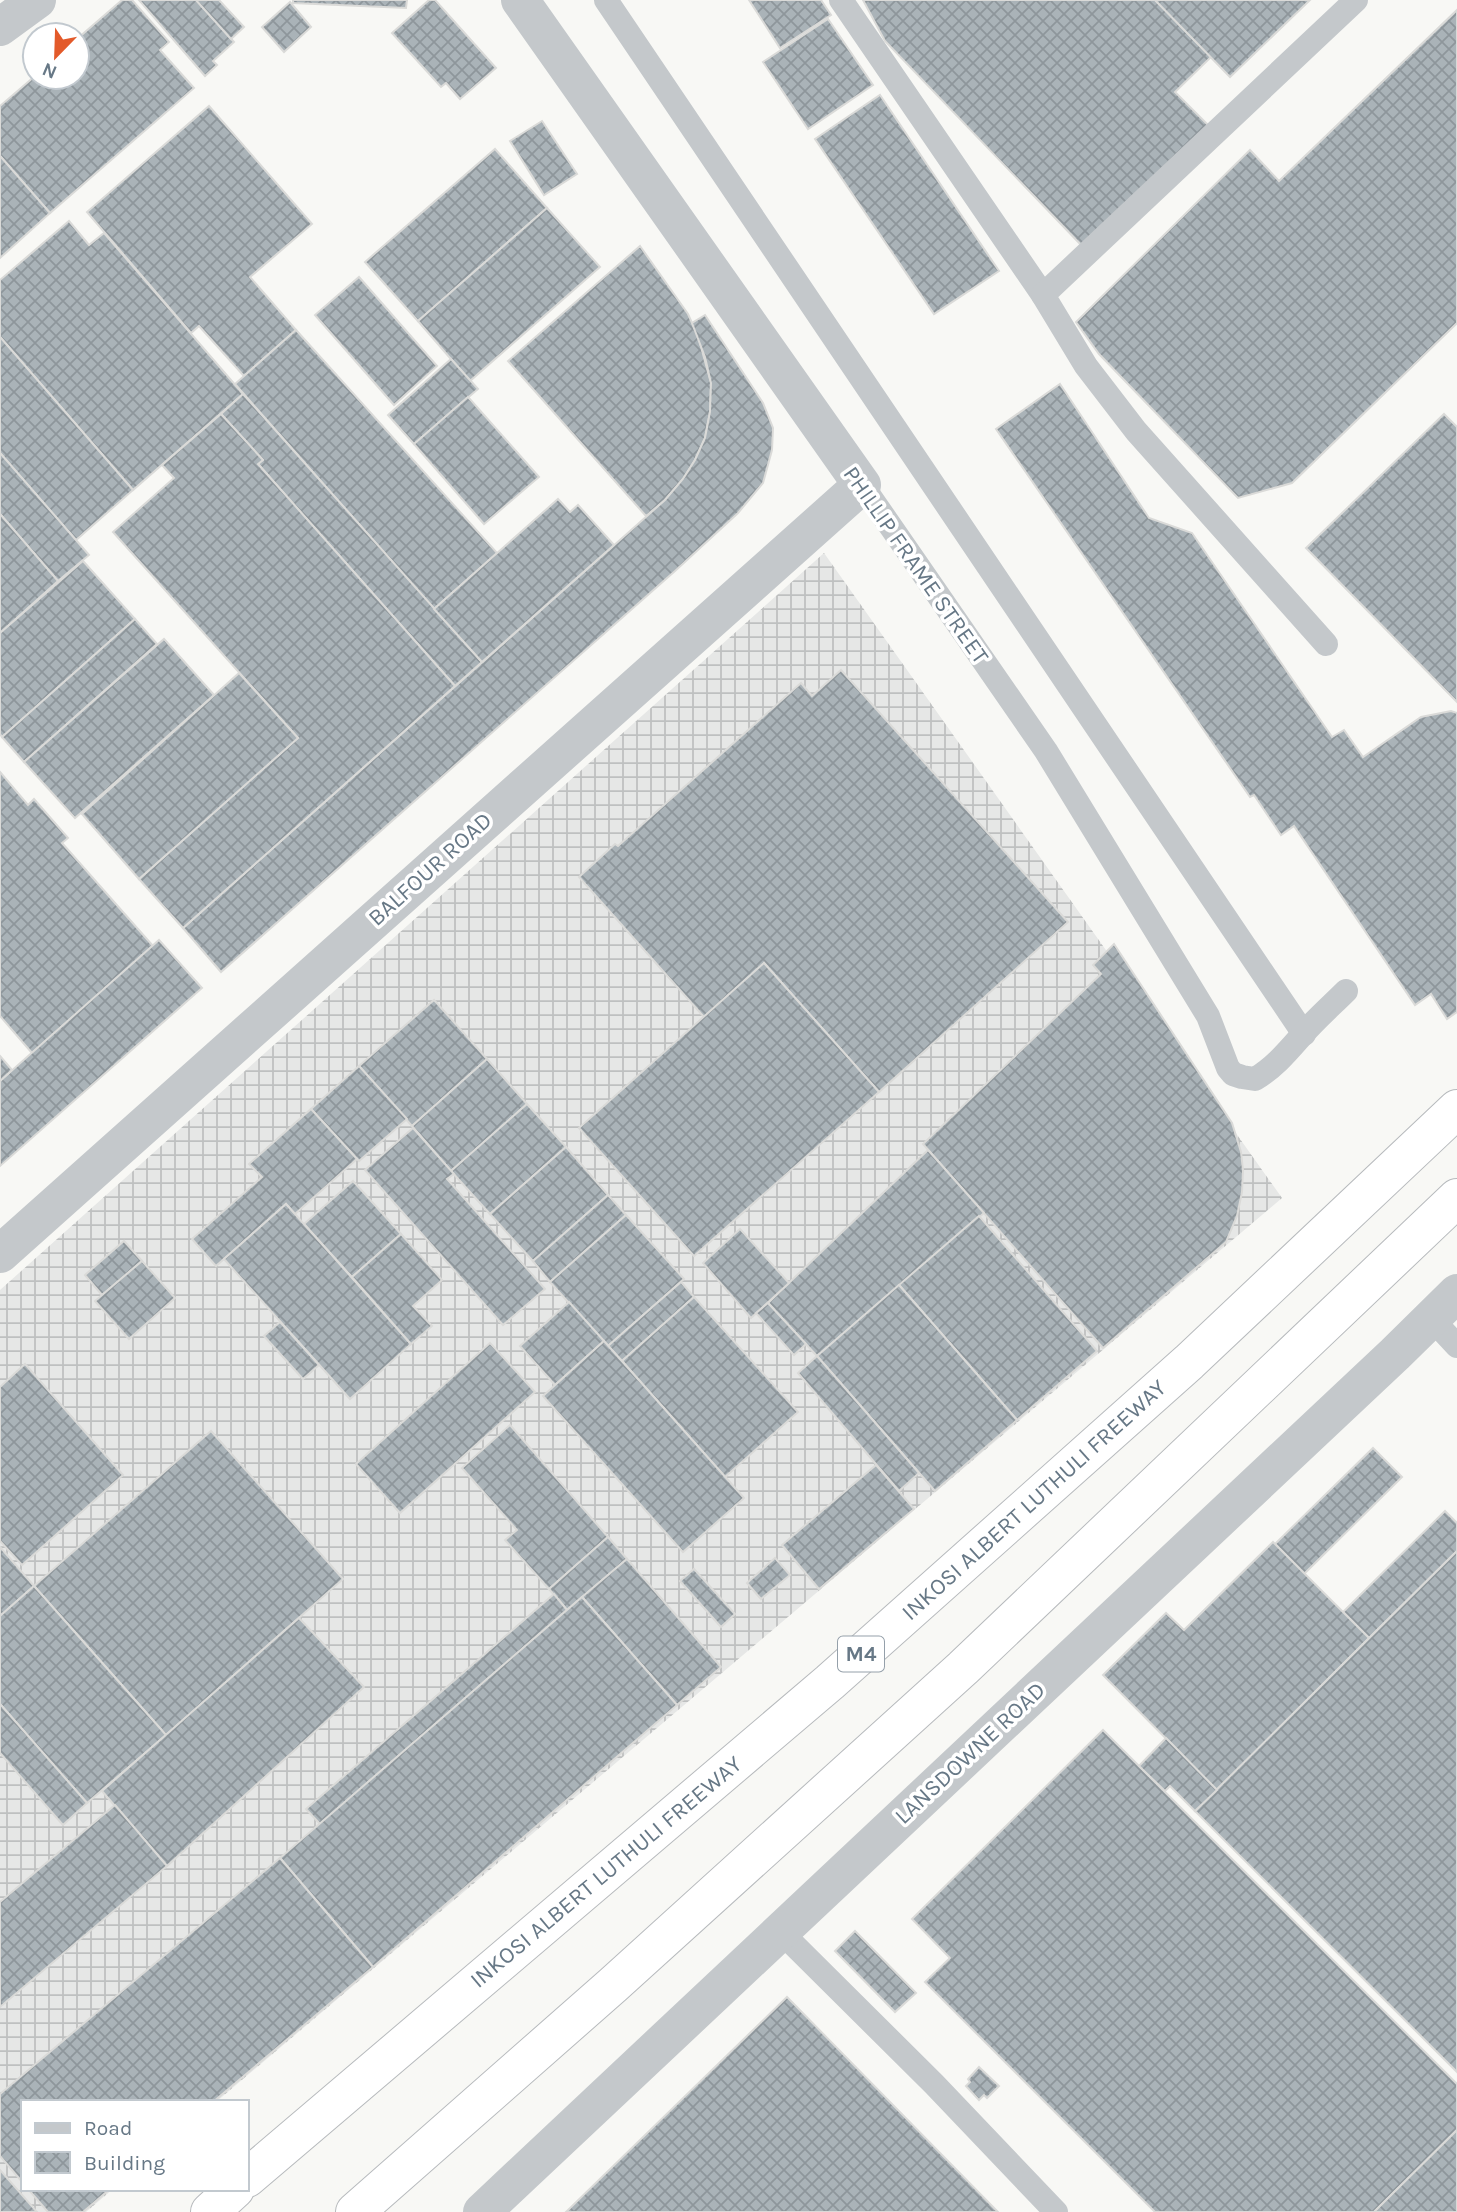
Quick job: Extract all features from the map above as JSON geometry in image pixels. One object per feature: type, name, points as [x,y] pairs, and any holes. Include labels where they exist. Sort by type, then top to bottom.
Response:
[{"type":"highway","name":"INKOSI ALBERT LUTHULI FREEWAY","points":[[248,2177],[840,1673],[1189,1362],[1457,1109]]},
{"type":"highway","points":[[355,2212],[613,1985],[963,1668],[1457,1198]]},
{"type":"highway","points":[[209,2212],[232,2191]]},
{"type":"street","points":[[0,27],[37,0]]},
{"type":"street","name":"PHILLIP FRAME STREET","points":[[520,0],[862,485]]},
{"type":"street","name":"BALFOUR ROAD","points":[[0,1254],[862,485]]},
{"type":"street","name":"LANSDOWNE ROAD","points":[[482,2212],[1444,1305]]},
{"type":"lane","points":[[606,0],[1304,1034],[1346,991]]},
{"type":"lane","points":[[841,0],[1043,295],[1086,366],[1136,431],[1326,644]]},
{"type":"lane","points":[[1043,295],[1356,0]]},
{"type":"lane","name":"PHILLIP FRAME STREET","points":[[862,485],[1046,751],[1208,1017],[1228,1068],[1233,1074],[1255,1079],[1290,1051],[1304,1034]]},
{"type":"lane","points":[[1444,1305],[1457,1346]]},
{"type":"lane","points":[[780,1931],[934,2084],[1056,2212]]},
{"type":"shaded area","points":[[824,553],[1282,1198],[218,2100],[21,2100],[21,2191],[111,2191],[86,2212],[0,2212],[0,1290]]},
{"type":"building","points":[[122,0],[132,0],[169,42],[160,50],[194,88],[50,213],[0,156],[0,106],[21,88],[21,91],[91,91],[91,27]]},
{"type":"building","points":[[139,0],[196,0],[234,42],[213,61],[217,65],[205,76]]},
{"type":"building","points":[[196,0],[219,0],[244,27],[231,39]]},
{"type":"building","points":[[293,0],[407,0],[406,8],[293,3]]},
{"type":"building","points":[[429,0],[435,0],[496,68],[460,99],[446,83],[441,87],[392,33]]},
{"type":"building","points":[[749,0],[821,0],[831,15],[780,48]]},
{"type":"building","points":[[863,0],[1155,0],[1211,57],[1175,92],[1210,127],[1084,248],[885,41]]},
{"type":"building","points":[[1155,0],[1310,0],[1230,77]]},
{"type":"building","points":[[290,2],[311,27],[284,52],[262,27]]},
{"type":"building","points":[[1457,10],[1457,323],[1292,483],[1238,498],[1099,354],[1076,322],[1250,150],[1279,181]]},
{"type":"building","points":[[828,19],[873,85],[808,129],[763,62]]},
{"type":"building","points":[[880,95],[999,271],[934,314],[815,139]]},
{"type":"building","points":[[209,106],[312,224],[250,277],[296,330],[244,376],[199,326],[191,333],[87,212]]},
{"type":"building","points":[[542,121],[577,174],[544,195],[510,141]]},
{"type":"building","points":[[495,149],[547,208],[418,321],[365,262]]},
{"type":"building","points":[[0,156],[50,213],[0,258]]},
{"type":"building","points":[[547,208],[600,267],[470,381],[418,321]]},
{"type":"building","points":[[69,221],[89,245],[104,233],[243,394],[133,490],[0,337],[0,280]]},
{"type":"building","points":[[640,246],[688,314],[698,336],[711,383],[710,412],[705,438],[695,460],[665,500],[646,516],[508,361]]},
{"type":"building","points":[[359,277],[437,366],[394,405],[315,315]]},
{"type":"building","points":[[705,315],[763,403],[773,428],[772,450],[763,483],[738,513],[675,571],[221,972],[183,928],[665,500],[683,479],[705,438],[710,412],[711,383],[705,357],[692,323]]},
{"type":"building","points":[[296,330],[497,553],[434,609],[235,384]]},
{"type":"building","points":[[0,337],[133,490],[76,540],[0,453]]},
{"type":"building","points":[[451,359],[478,389],[414,444],[388,415]]},
{"type":"building","points":[[1060,384],[1149,518],[1192,533],[1332,737],[1344,730],[1363,757],[1421,717],[1451,711],[1457,713],[1457,1012],[1447,1019],[1431,994],[1415,1005],[1294,826],[1281,835],[1254,795],[1250,797],[996,429]]},
{"type":"building","points":[[243,394],[482,662],[455,686],[258,464],[263,460],[221,414]]},
{"type":"building","points":[[468,397],[539,477],[484,524],[414,444]]},
{"type":"building","points":[[221,414],[263,460],[258,464],[455,686],[183,928],[139,879],[298,738],[113,532],[174,478],[162,465]]},
{"type":"building","points":[[1444,414],[1457,427],[1457,702],[1306,548]]},
{"type":"building","points":[[0,453],[89,555],[58,581],[0,514]]},
{"type":"building","points":[[558,499],[570,512],[578,505],[614,545],[482,662],[434,609]]},
{"type":"building","points":[[0,514],[58,581],[0,633]]},
{"type":"building","points":[[83,561],[135,619],[2,737],[0,633]]},
{"type":"building","points":[[135,619],[157,644],[24,762],[2,737]]},
{"type":"building","points":[[164,639],[214,695],[75,818],[24,762]]},
{"type":"building","points":[[841,670],[1068,922],[879,1092],[764,963],[704,1017],[579,877],[615,844],[618,846],[801,683],[812,696]]},
{"type":"building","points":[[239,673],[298,738],[139,879],[82,814]]},
{"type":"building","points":[[0,772],[28,805],[34,799],[68,838],[62,843],[153,946],[32,1053],[0,1016]]},
{"type":"building","points":[[159,940],[202,988],[0,1166],[0,1081]]},
{"type":"building","points":[[1114,944],[1232,1123],[1241,1152],[1243,1170],[1237,1216],[1226,1242],[1103,1348],[923,1144],[1101,974],[1093,965]]},
{"type":"building","points":[[764,963],[879,1092],[694,1256],[579,1128]]},
{"type":"building","points":[[434,1000],[487,1059],[412,1126],[359,1066]]},
{"type":"building","points":[[0,1056],[12,1070],[0,1081]]},
{"type":"building","points":[[487,1059],[527,1104],[451,1171],[412,1126]]},
{"type":"building","points":[[359,1066],[407,1119],[359,1161],[311,1109]]},
{"type":"building","points":[[527,1104],[566,1147],[490,1214],[451,1171]]},
{"type":"building","points":[[311,1109],[357,1159],[295,1214],[286,1204],[216,1266],[192,1239],[262,1177],[249,1164]]},
{"type":"building","points":[[413,1128],[454,1174],[447,1179],[545,1289],[503,1325],[365,1170]]},
{"type":"building","points":[[566,1147],[608,1195],[533,1261],[490,1214]]},
{"type":"building","points":[[928,1150],[984,1213],[817,1356],[768,1303]]},
{"type":"building","points":[[353,1181],[401,1234],[352,1277],[304,1224]]},
{"type":"building","points":[[608,1195],[626,1215],[550,1282],[533,1261]]},
{"type":"building","points":[[286,1204],[411,1344],[350,1399],[224,1259]]},
{"type":"building","points":[[626,1215],[684,1279],[608,1346],[550,1282]]},
{"type":"building","points":[[979,1216],[1097,1351],[1017,1420],[899,1285]]},
{"type":"building","points":[[740,1229],[789,1283],[751,1318],[703,1263]]},
{"type":"building","points":[[401,1234],[442,1280],[413,1306],[432,1326],[411,1344],[352,1277]]},
{"type":"building","points":[[124,1241],[142,1261],[102,1295],[85,1275]]},
{"type":"building","points":[[142,1261],[175,1298],[129,1339],[95,1301]]},
{"type":"building","points":[[681,1282],[694,1297],[622,1361],[608,1346]]},
{"type":"building","points":[[899,1285],[1017,1420],[935,1491],[817,1356]]},
{"type":"building","points":[[694,1297],[798,1412],[725,1477],[622,1361]]},
{"type":"building","points":[[569,1302],[604,1341],[555,1385],[520,1346]]},
{"type":"building","points":[[768,1303],[806,1344],[794,1355],[756,1313]]},
{"type":"building","points":[[280,1322],[319,1365],[303,1379],[264,1336]]},
{"type":"building","points":[[604,1341],[744,1498],[683,1552],[543,1396]]},
{"type":"building","points":[[490,1343],[535,1392],[400,1513],[356,1464]]},
{"type":"building","points":[[817,1356],[919,1473],[899,1491],[798,1373]]},
{"type":"building","points":[[25,1364],[123,1475],[22,1565],[0,1541],[0,1387]]},
{"type":"building","points":[[510,1425],[608,1537],[549,1589],[505,1540],[517,1530],[462,1468]]},
{"type":"building","points":[[211,1431],[343,1579],[166,1735],[34,1586]]},
{"type":"building","points":[[1373,1448],[1402,1477],[1304,1574],[1275,1544]]},
{"type":"building","points":[[876,1465],[914,1509],[819,1589],[782,1545]]},
{"type":"building","points":[[1445,1511],[1457,1523],[1457,1551],[1369,1638],[1343,1612]]},
{"type":"building","points":[[608,1537],[627,1559],[567,1610],[549,1589]]},
{"type":"building","points":[[1273,1542],[1369,1638],[1217,1790],[1103,1675],[1166,1613],[1184,1630]]},
{"type":"building","points":[[0,1547],[34,1586],[0,1616]]},
{"type":"building","points":[[1457,1551],[1457,2072],[1195,1811]]},
{"type":"building","points":[[775,1558],[790,1575],[761,1599],[747,1583]]},
{"type":"building","points":[[627,1559],[721,1667],[677,1705],[582,1597]]},
{"type":"building","points":[[694,1569],[735,1614],[721,1627],[680,1581]]},
{"type":"building","points":[[34,1586],[166,1735],[87,1803],[0,1704],[0,1616]]},
{"type":"building","points":[[554,1594],[567,1610],[320,1824],[306,1809]]},
{"type":"building","points":[[582,1597],[677,1705],[373,1967],[280,1858]]},
{"type":"building","points":[[299,1618],[364,1687],[167,1866],[102,1791]]},
{"type":"building","points":[[0,1704],[87,1803],[63,1825],[0,1753]]},
{"type":"building","points":[[1103,1730],[1457,2084],[1457,2130],[1374,2212],[1155,2212],[925,1982],[950,1958],[912,1919]]},
{"type":"building","points":[[1166,1738],[1217,1790],[1195,1811],[1170,1786],[1165,1791],[1139,1766]]},
{"type":"building","points":[[115,1805],[167,1866],[0,2007],[0,1902]]},
{"type":"building","points":[[280,1858],[373,1967],[215,2100],[21,2100],[21,2181],[0,2156],[0,2094]]},
{"type":"building","points":[[855,1931],[916,1993],[895,2012],[835,1951]]},
{"type":"building","points":[[787,1997],[998,2212],[566,2212]]},
{"type":"building","points":[[979,2067],[999,2086],[987,2098],[984,2095],[979,2100],[966,2086],[970,2082],[968,2079]]},
{"type":"building","points":[[1457,2130],[1457,2212],[1374,2212]]},
{"type":"building","points":[[0,2170],[37,2212],[0,2212]]},
{"type":"building","points":[[30,2191],[108,2191],[83,2212],[48,2212]]}]
